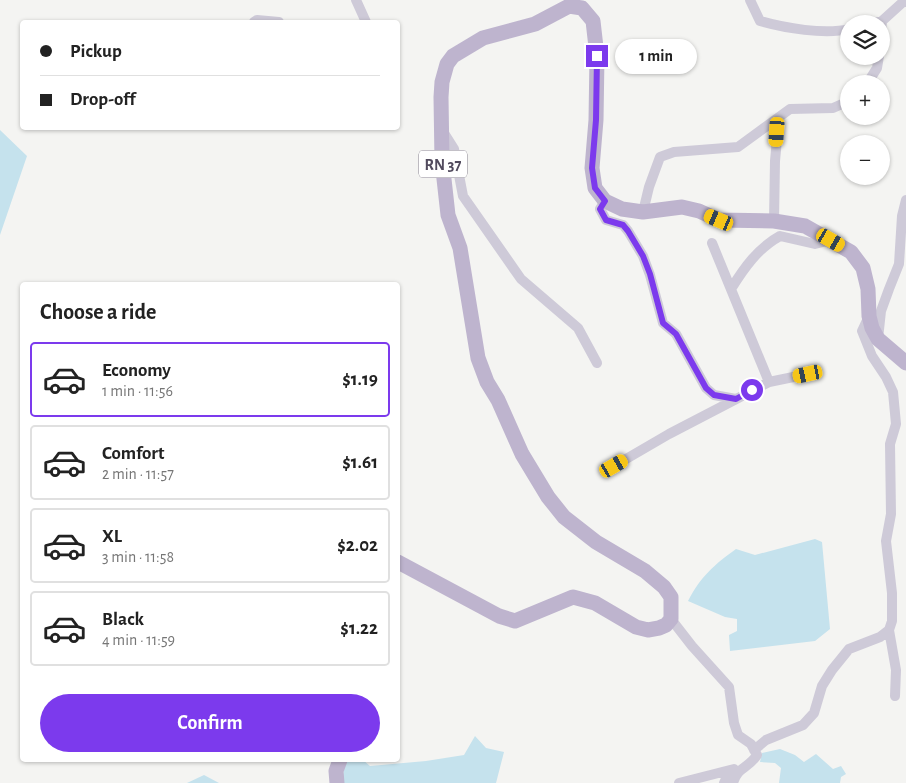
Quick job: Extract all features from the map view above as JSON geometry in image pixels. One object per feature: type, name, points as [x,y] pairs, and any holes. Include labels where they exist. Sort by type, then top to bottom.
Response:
[{"type":"main road","name":"RN 37","points":[[605,201],[595,188],[592,168],[596,120],[597,56],[593,21],[582,8],[569,6],[535,24],[483,38],[453,56],[447,64],[442,82],[442,161],[448,215],[460,248],[478,358],[486,382],[498,400],[522,454],[548,497],[564,517],[596,542],[645,571],[664,587],[671,597],[671,619]]},
{"type":"main road","points":[[605,201],[622,209],[643,212],[682,207],[699,211],[719,220],[774,221],[805,226],[831,240],[851,252],[863,268],[868,289],[869,316],[872,328],[878,339],[906,364]]},
{"type":"main road","points":[[400,563],[499,616],[515,621],[573,597],[595,603],[636,627],[648,630],[666,625],[671,619]]},
{"type":"main road","points":[[337,783],[336,771],[339,762]]},
{"type":"street","points":[[356,0],[365,20]]},
{"type":"street","points":[[750,0],[760,21],[781,27],[840,31]]},
{"type":"street","points":[[888,15],[906,2]]},
{"type":"street","points":[[643,212],[649,187],[660,157],[674,152],[738,148],[790,109],[834,108],[840,105]]},
{"type":"street","points":[[774,221],[778,117]]},
{"type":"street","points":[[442,130],[454,149],[462,196],[521,279],[578,328],[597,363]]},
{"type":"street","points":[[878,339],[881,311],[899,264],[902,216],[906,200]]},
{"type":"street","points":[[605,201],[600,209],[606,220],[623,225],[643,256],[650,274],[663,323],[676,334],[706,388],[714,395],[736,399]]},
{"type":"street","points":[[731,289],[743,269],[766,244],[780,236],[815,244],[831,240]]},
{"type":"street","points":[[712,243],[769,382]]},
{"type":"street","points":[[754,750],[766,740],[803,725],[814,713],[822,686],[832,670],[849,650],[880,637],[888,630],[892,621],[892,593],[886,541],[891,514],[890,444],[896,424],[893,392],[886,377],[872,356],[862,331],[869,316]]},
{"type":"street","points":[[614,466],[668,434],[769,382],[808,374]]},
{"type":"street","points":[[671,619],[692,646],[729,687],[734,723],[738,735],[751,744],[757,755],[753,762],[736,773],[733,783]]},
{"type":"street","points":[[888,630],[896,670],[895,696]]},
{"type":"street","points":[[679,783],[745,767]]},
{"type":"street","points":[[724,783],[730,770]]},
{"type":"shaded area","points":[[0,130],[27,156],[0,235]]},
{"type":"shaded area","points":[[815,539],[822,542],[830,629],[815,641],[730,651],[729,635],[737,631],[737,619],[725,617],[688,601],[709,572],[736,549],[755,555]]},
{"type":"shaded area","points":[[475,736],[486,748],[504,752],[496,783],[342,783],[345,762],[365,762],[370,766],[426,761],[464,755]]},
{"type":"shaded area","points":[[780,749],[795,755],[804,762],[816,754],[833,769],[841,766],[846,774],[841,777],[840,783],[779,783],[781,768],[775,763],[760,762],[762,753]]},
{"type":"shaded area","points":[[204,775],[219,783],[187,783]]},
{"type":"route","points":[[597,56],[596,120],[592,168],[595,188],[605,201],[600,209],[606,220],[623,225],[643,256],[650,274],[663,323],[676,334],[706,388],[714,395],[736,399],[752,390]]}]
